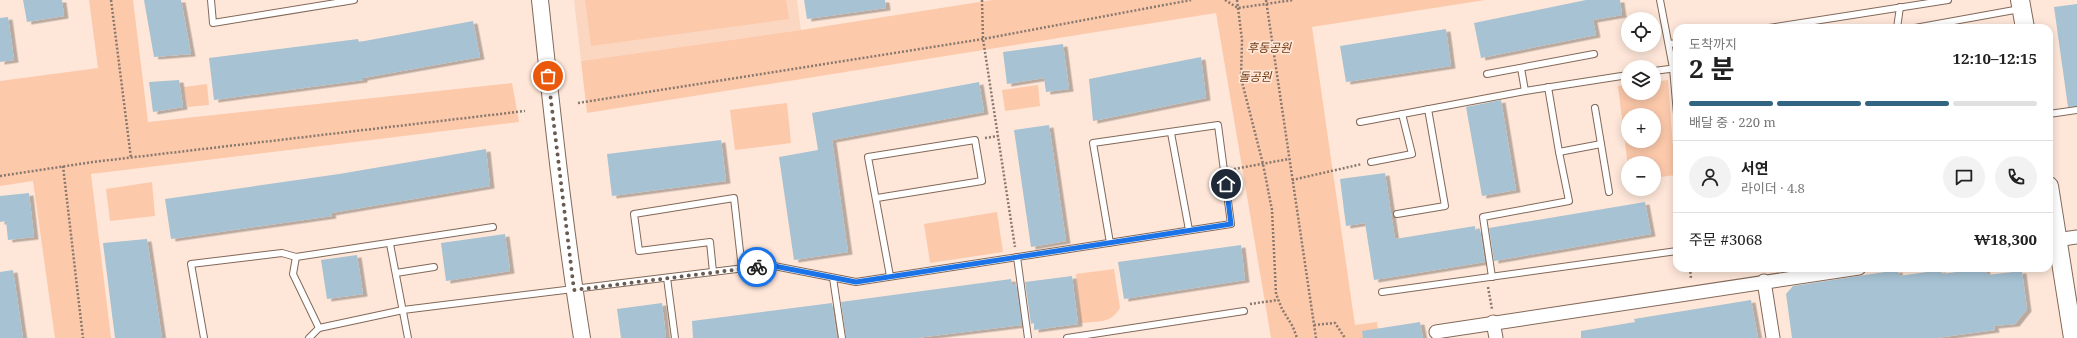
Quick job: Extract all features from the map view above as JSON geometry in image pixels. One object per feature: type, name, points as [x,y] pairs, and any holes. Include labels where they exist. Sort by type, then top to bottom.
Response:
[{"type":"main road","points":[[2021,4],[2024,24]]},
{"type":"main road","points":[[2053,241],[2073,338]]},
{"type":"street","points":[[540,0],[574,290],[582,338]]},
{"type":"street","points":[[2053,241],[2077,237]]},
{"type":"street","points":[[1436,332],[1493,322],[1830,272]]},
{"type":"street","points":[[1764,281],[1773,338]]},
{"type":"street","points":[[1493,322],[1496,338]]},
{"type":"lane","points":[[211,0],[213,23],[354,0]]},
{"type":"lane","points":[[1660,0],[1673,60]]},
{"type":"lane","points":[[1795,24],[1948,0]]},
{"type":"lane","points":[[1933,24],[2021,4]]},
{"type":"lane","points":[[1898,24],[1900,8]]},
{"type":"lane","points":[[1669,44],[1673,44]]},
{"type":"lane","points":[[1487,74],[1594,54]]},
{"type":"lane","points":[[1521,68],[1525,91]]},
{"type":"lane","points":[[1661,70],[1673,68]]},
{"type":"lane","points":[[1360,122],[1525,91],[1621,76]]},
{"type":"lane","points":[[1492,277],[1483,217],[1569,201],[1558,152],[1548,87]]},
{"type":"lane","points":[[1595,108],[1609,192]]},
{"type":"lane","points":[[1397,214],[1445,206],[1428,109]]},
{"type":"lane","points":[[2053,113],[2077,110]]},
{"type":"lane","points":[[1371,162],[1412,154],[1402,114]]},
{"type":"lane","points":[[309,338],[319,328],[402,310],[769,265],[856,282],[890,276],[1110,243],[1231,224],[1218,125],[1171,133],[1093,143],[1110,243]]},
{"type":"lane","points":[[1171,133],[1189,230]]},
{"type":"lane","points":[[877,198],[982,181],[975,140],[868,156],[877,198],[890,276]]},
{"type":"lane","points":[[1558,152],[1601,144]]},
{"type":"lane","points":[[713,272],[710,242],[639,250],[634,214],[734,198],[742,269]]},
{"type":"lane","points":[[204,338],[191,264],[282,253],[296,257],[390,244],[493,227]]},
{"type":"lane","points":[[390,244],[408,338]]},
{"type":"lane","points":[[1382,292],[1673,252]]},
{"type":"lane","points":[[296,257],[293,274],[319,328]]},
{"type":"lane","points":[[1017,257],[1028,338]]},
{"type":"lane","points":[[396,273],[434,267]]},
{"type":"lane","points":[[667,278],[675,338]]},
{"type":"lane","points":[[833,278],[842,338]]},
{"type":"lane","points":[[1067,338],[1244,311]]},
{"type":"path","points":[[110,0],[131,158]]},
{"type":"path","points":[[982,0],[983,40],[1017,257]]},
{"type":"path","points":[[578,103],[983,40],[1191,0]]},
{"type":"path","points":[[1225,0],[1238,8],[1293,0]]},
{"type":"path","points":[[1237,0],[1242,40],[1241,78],[1263,164],[1272,210],[1275,288],[1278,300],[1293,327],[1297,338]]},
{"type":"path","points":[[1266,0],[1316,338]]},
{"type":"path","points":[[0,176],[63,166],[525,111]]},
{"type":"path","points":[[1224,171],[1289,159]]},
{"type":"path","points":[[1292,180],[1371,162]]},
{"type":"path","points":[[63,166],[83,338]]},
{"type":"path","points":[[1492,277],[1488,286],[1493,322]]},
{"type":"path","points":[[1244,311],[1243,305],[1278,300]]},
{"type":"path","points":[[1314,325],[1335,323],[1345,338]]},
{"type":"shaded area","points":[[574,0],[797,0],[801,30],[581,61]]},
{"type":"green space","points":[[89,0],[133,0],[148,122],[512,83],[519,122],[91,174],[111,338],[55,338],[33,181],[0,186],[0,81],[98,68]]},
{"type":"green space","points":[[585,0],[786,0],[789,19],[591,46]]},
{"type":"green space","name":"후동공원","points":[[992,0],[1485,0],[1312,27],[1355,325],[1377,322],[1379,338],[1271,338],[1216,13],[587,113],[581,61],[801,30]]},
{"type":"green space","points":[[1668,80],[1673,148],[1673,175],[1661,177],[1661,156],[1627,156],[1626,148],[1661,148],[1661,108],[1621,108],[1621,110],[1618,86],[1621,86],[1621,100],[1661,100],[1661,81]]},
{"type":"green space","points":[[207,84],[209,105],[188,107],[184,87]]},
{"type":"green space","points":[[1038,85],[1040,106],[1005,111],[1002,90]]},
{"type":"green space","points":[[787,103],[791,143],[735,150],[730,110]]},
{"type":"green space","points":[[152,182],[155,216],[110,221],[106,189]]},
{"type":"green space","points":[[997,212],[1003,252],[930,263],[924,224]]},
{"type":"green space","points":[[1114,269],[1120,308],[1112,317],[1104,321],[1081,323],[1076,274]]},
{"type":"building","points":[[23,0],[62,0],[64,16],[27,22]]},
{"type":"building","points":[[144,0],[181,0],[191,54],[154,57]]},
{"type":"building","points":[[804,0],[885,0],[886,8],[807,19]]},
{"type":"building","points":[[1586,0],[1620,0],[1622,12],[1621,15],[1593,20],[1596,35],[1481,58],[1474,23]]},
{"type":"building","points":[[2077,4],[2077,106],[2068,107],[2054,7]]},
{"type":"building","points":[[8,17],[14,60],[0,62],[0,18]]},
{"type":"building","points":[[473,21],[480,57],[363,78],[363,80],[214,100],[209,58],[358,39],[359,42]]},
{"type":"building","points":[[1446,29],[1451,66],[1346,82],[1340,46]]},
{"type":"building","points":[[1063,44],[1069,89],[1046,92],[1044,78],[1007,84],[1003,52]]},
{"type":"building","points":[[1201,57],[1206,98],[1093,121],[1089,79]]},
{"type":"building","points":[[179,80],[183,107],[153,112],[149,82]]},
{"type":"building","points":[[979,82],[984,112],[832,140],[848,252],[794,260],[779,157],[818,150],[812,113]]},
{"type":"building","points":[[1501,100],[1516,190],[1482,196],[1466,107]]},
{"type":"building","points":[[1049,125],[1066,241],[1031,247],[1014,130]]},
{"type":"building","points":[[721,140],[726,181],[612,196],[607,154]]},
{"type":"building","points":[[486,149],[490,186],[331,213],[332,216],[171,239],[165,199],[339,174]]},
{"type":"building","points":[[1385,173],[1395,239],[1475,226],[1475,230],[1480,229],[1485,262],[1374,280],[1365,223],[1346,226],[1340,179]]},
{"type":"building","points":[[29,193],[34,237],[8,240],[6,221],[0,222],[0,196]]},
{"type":"building","points":[[1645,202],[1651,234],[1494,261],[1489,228]]},
{"type":"building","points":[[505,234],[510,271],[446,281],[441,243]]},
{"type":"building","points":[[147,239],[162,338],[115,338],[103,243]]},
{"type":"building","points":[[1241,245],[1245,280],[1124,299],[1118,262]]},
{"type":"building","points":[[357,255],[363,294],[327,299],[321,260]]},
{"type":"building","points":[[13,270],[23,338],[0,338],[0,272]]},
{"type":"building","points":[[1885,272],[1898,272],[1899,276],[1927,272],[1942,272],[1942,274],[1956,272],[1986,272],[1987,275],[2022,272],[2027,309],[2015,324],[1994,326],[1995,330],[1936,338],[1792,338],[1786,294],[1793,286]]},
{"type":"building","points":[[1072,276],[1078,324],[1034,330],[1034,323],[1031,324],[1025,282]]},
{"type":"building","points":[[1011,279],[1012,284],[1016,284],[1022,325],[916,338],[846,338],[841,302]]},
{"type":"building","points":[[1751,300],[1758,338],[1581,338],[1581,331],[1635,322],[1634,319]]},
{"type":"building","points":[[662,303],[666,338],[621,338],[617,309]]},
{"type":"building","points":[[832,303],[837,338],[693,338],[692,321]]},
{"type":"building","points":[[1420,322],[1423,338],[1363,338],[1362,331]]},
{"type":"way so far","points":[[548,76],[574,290],[757,267]]},
{"type":"route","points":[[757,267],[769,265],[856,282],[1231,224],[1226,184]]},
{"type":"park label","name":"돌공원","points":[[1255,77]]}]
